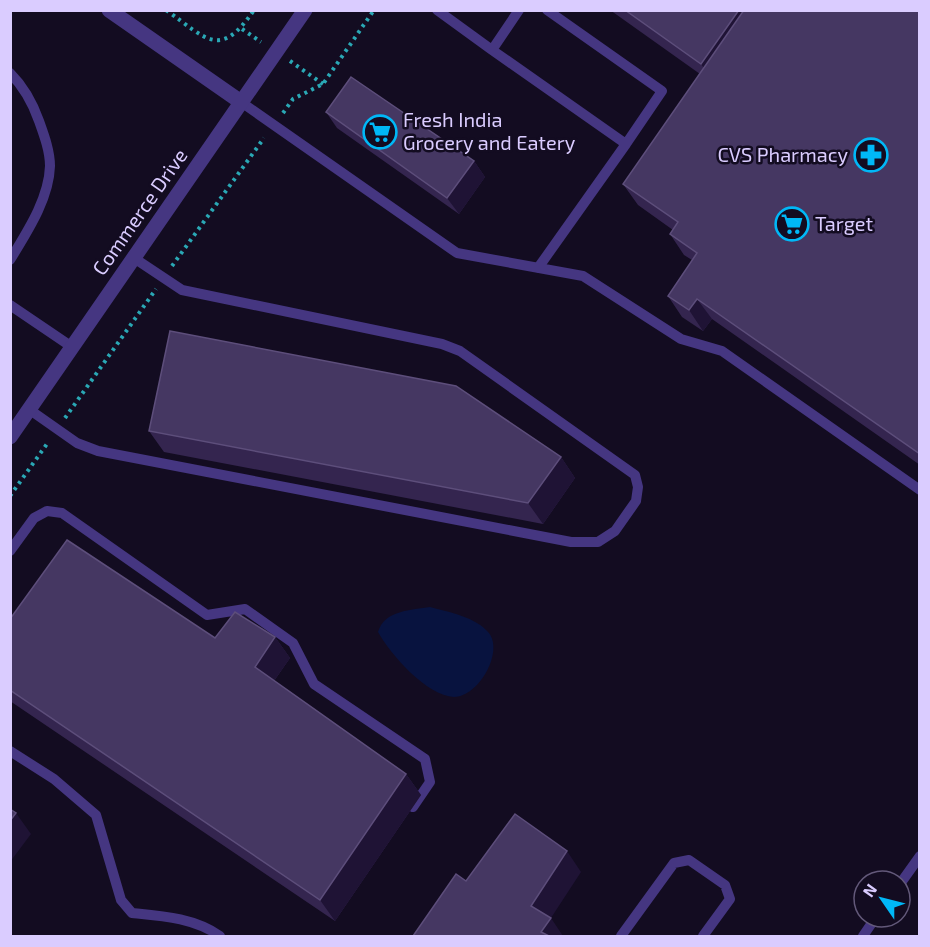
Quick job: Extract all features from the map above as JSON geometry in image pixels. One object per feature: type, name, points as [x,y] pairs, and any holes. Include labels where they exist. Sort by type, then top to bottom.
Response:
[{"type":"street","points":[[109,10],[242,102]]},
{"type":"street","name":"Commerce Drive","points":[[10,437],[305,10]]},
{"type":"lane","points":[[437,10],[626,144]]},
{"type":"lane","points":[[492,50],[519,10]]},
{"type":"lane","points":[[538,268],[662,91],[547,10]]},
{"type":"lane","points":[[10,73],[17,80],[36,111],[46,140],[50,166],[36,216],[10,260]]},
{"type":"lane","points":[[242,102],[457,253],[583,276],[681,339],[722,351],[920,490]]},
{"type":"lane","points":[[30,410],[77,443],[98,451],[560,540],[598,542],[615,531],[636,501],[638,487],[635,475],[460,351],[442,344],[182,290],[134,258]]},
{"type":"lane","points":[[10,305],[72,347]]},
{"type":"lane","points":[[10,551],[15,535],[34,518],[47,512],[62,513],[207,615],[245,609],[293,643],[314,684],[425,759],[430,782],[407,814]]},
{"type":"lane","points":[[10,751],[54,779],[96,816],[121,900],[132,913],[171,917],[207,927],[220,936]]},
{"type":"lane","points":[[911,869],[920,856]]},
{"type":"lane","points":[[621,936],[674,863],[689,860],[725,885],[730,899],[704,936]]},
{"type":"path","points":[[166,10],[199,34],[211,40],[220,41],[226,40],[242,28],[255,10]]},
{"type":"path","points":[[10,496],[163,278],[293,99],[323,84],[374,10]]},
{"type":"shaded area","points":[[430,607],[477,623],[484,627],[493,641],[491,662],[486,672],[472,690],[463,695],[454,697],[443,695],[421,682],[400,662],[378,632],[381,625],[392,615],[407,610]]},
{"type":"building","points":[[625,10],[739,10],[701,64]]},
{"type":"building","name":"Target","points":[[744,10],[920,10],[920,454],[697,299],[689,310],[668,296],[697,253],[670,234],[678,222],[623,184]]},
{"type":"building","points":[[351,77],[474,161],[447,198],[326,112]]},
{"type":"building","points":[[170,331],[456,386],[561,457],[528,503],[149,431]]},
{"type":"building","points":[[67,540],[215,638],[235,612],[275,637],[255,667],[406,774],[320,900],[10,690],[10,619]]},
{"type":"building","points":[[10,809],[16,813],[10,821]]},
{"type":"building","points":[[515,814],[567,851],[531,906],[551,918],[541,932],[549,936],[413,936],[456,874],[466,881]]},
{"type":"place","name":"Fresh India Grocery and Eatery","points":[[380,132]]},
{"type":"place","name":"CVS Pharmacy","points":[[871,155]]},
{"type":"place","name":"Target","points":[[792,224]]}]
